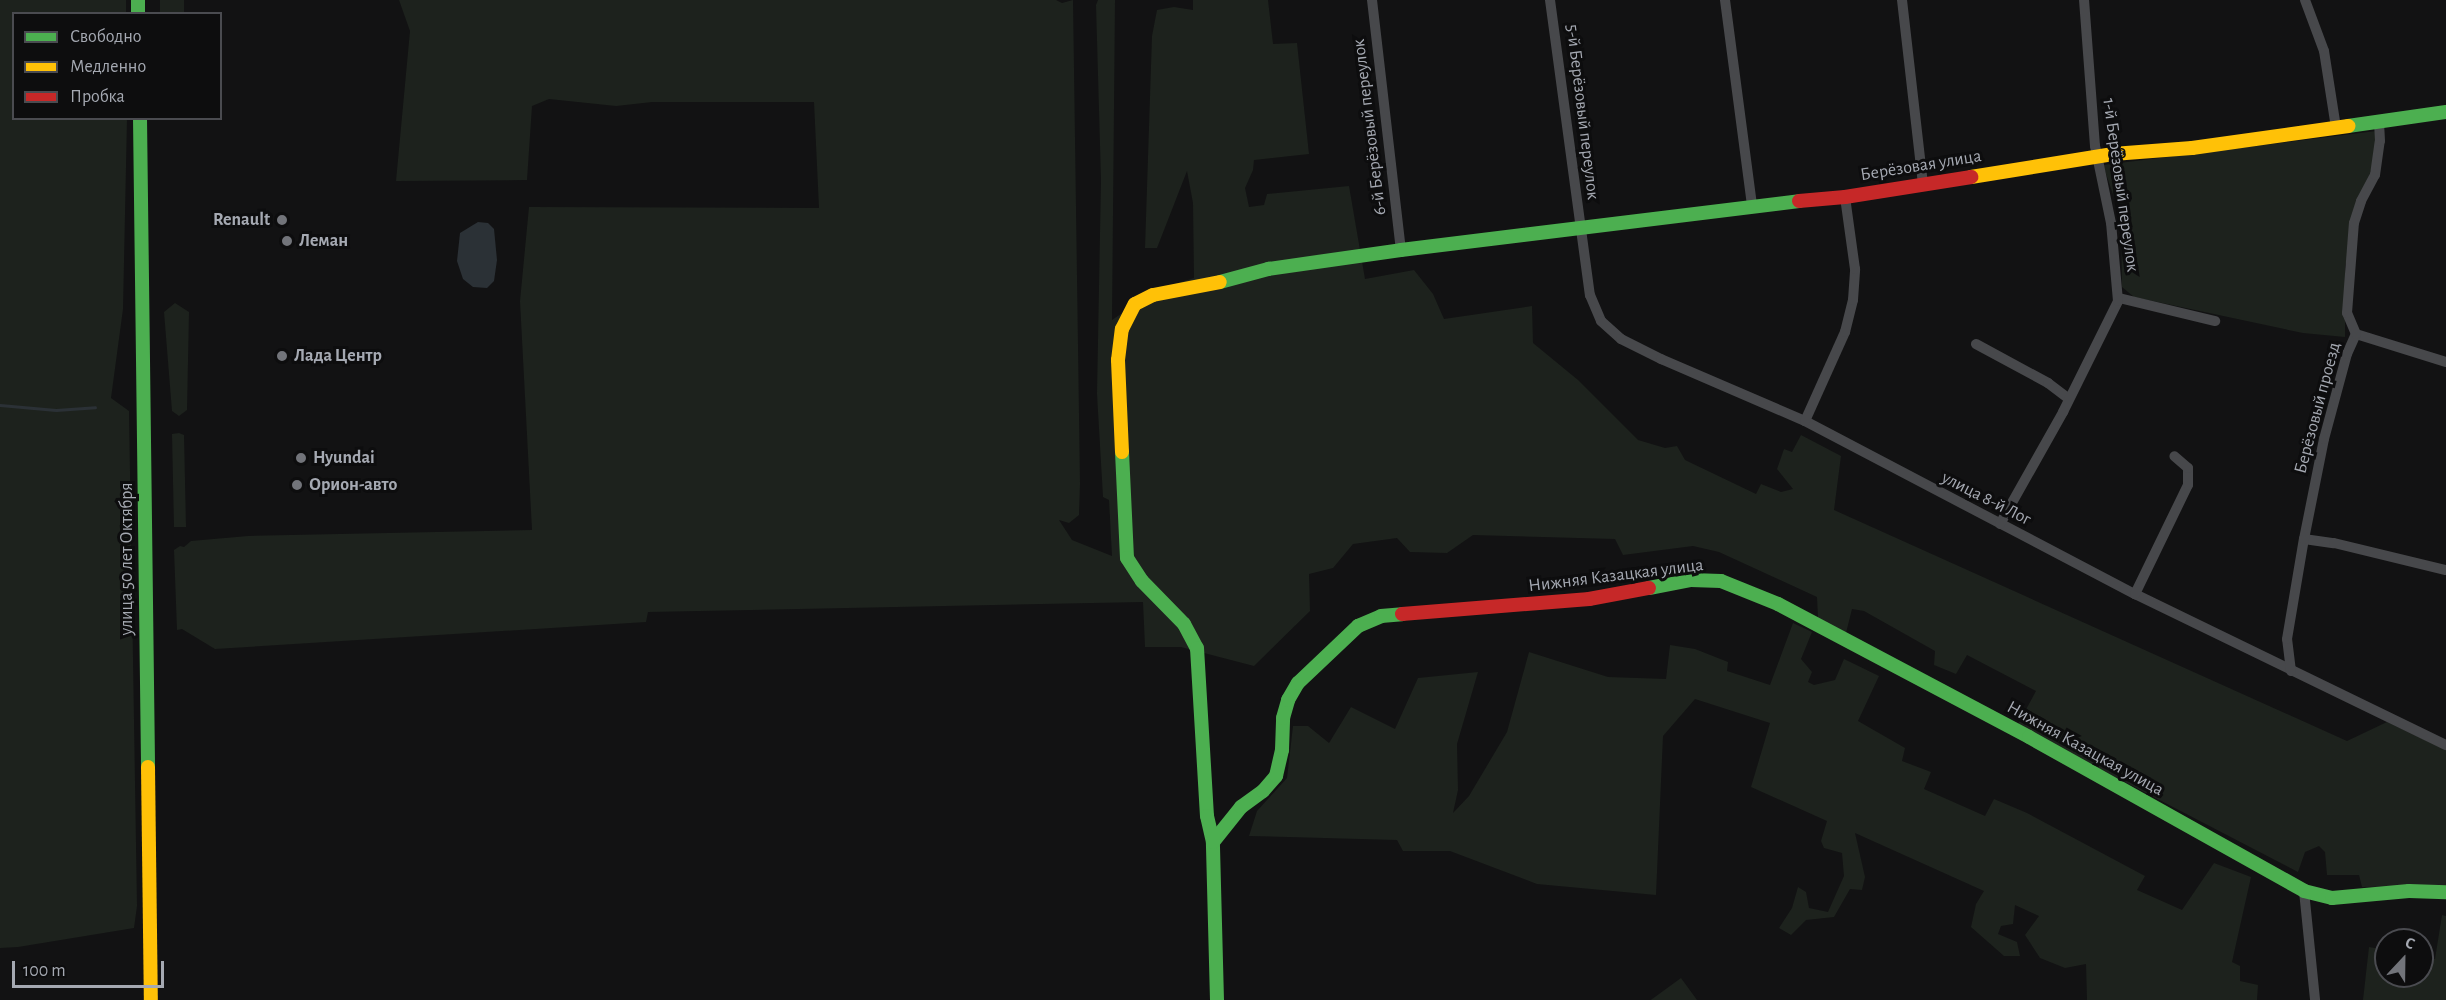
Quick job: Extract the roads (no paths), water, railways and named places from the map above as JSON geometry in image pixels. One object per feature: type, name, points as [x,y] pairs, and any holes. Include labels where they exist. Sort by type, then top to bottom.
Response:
[{"type":"street","name":"6-й Берёзовый переулок","points":[[1372,0],[1401,250]]},
{"type":"street","name":"5-й Берёзовый переулок","points":[[1550,0],[1564,91],[1580,229]]},
{"type":"street","points":[[1725,0],[1752,205]]},
{"type":"street","points":[[1902,0],[1923,183]]},
{"type":"street","name":"1-й Берёзовый переулок","points":[[2000,525],[2069,399],[2119,298],[2111,223],[2097,156],[2090,101],[2084,0]]},
{"type":"street","points":[[2305,0],[2324,51],[2336,128]]},
{"type":"street","name":"Берёзовая улица","points":[[1213,842],[1207,816],[1197,648],[1184,624],[1142,581],[1127,558],[1119,435],[1118,360],[1122,329],[1135,304],[1153,295],[1234,279],[1268,269],[1752,205],[1845,197],[2097,156],[2192,148],[2446,112]]},
{"type":"street","name":"улица 50 лет Октября","points":[[140,120],[152,1000]]},
{"type":"street","name":"Берёзовый проезд","points":[[2291,670],[2287,639],[2304,539],[2322,447],[2347,354],[2356,334],[2348,313],[2354,223],[2361,201],[2375,175],[2380,141],[2379,123]]},
{"type":"street","points":[[1805,421],[1845,332],[1853,300],[1855,269],[1845,197]]},
{"type":"street","name":"улица 8-й Лог","points":[[1580,229],[1594,309],[1600,321],[1621,339],[1660,359],[1805,421],[2135,594],[2446,745]]},
{"type":"street","points":[[2119,298],[2214,321]]},
{"type":"street","points":[[2356,334],[2446,362]]},
{"type":"street","points":[[1976,344],[2048,383],[2069,399]]},
{"type":"street","points":[[2135,594],[2188,485],[2188,468],[2174,456]]},
{"type":"street","points":[[2304,539],[2334,543],[2446,570]]},
{"type":"street","name":"Нижняя Казацкая улица","points":[[1213,842],[1241,807],[1263,790],[1276,776],[1282,750],[1283,718],[1288,700],[1298,683],[1358,626],[1382,616],[1408,612],[1541,604],[1589,599],[1691,580],[1721,581],[1778,604],[1959,700],[2304,891],[2332,898],[2409,891],[2446,892]]},
{"type":"street","points":[[1213,842],[1217,1000]]},
{"type":"street","points":[[2304,891],[2315,1000]]},
{"type":"waterway","points":[[0,405],[56,410],[95,407]]},
{"type":"place","name":"Renault","points":[[282,220]]},
{"type":"place","name":"Леман","points":[[287,241]]},
{"type":"place","name":"Лада Центр","points":[[282,356]]},
{"type":"place","name":"Hyundai","points":[[301,458]]},
{"type":"place","name":"Орион-авто","points":[[297,485]]}]
